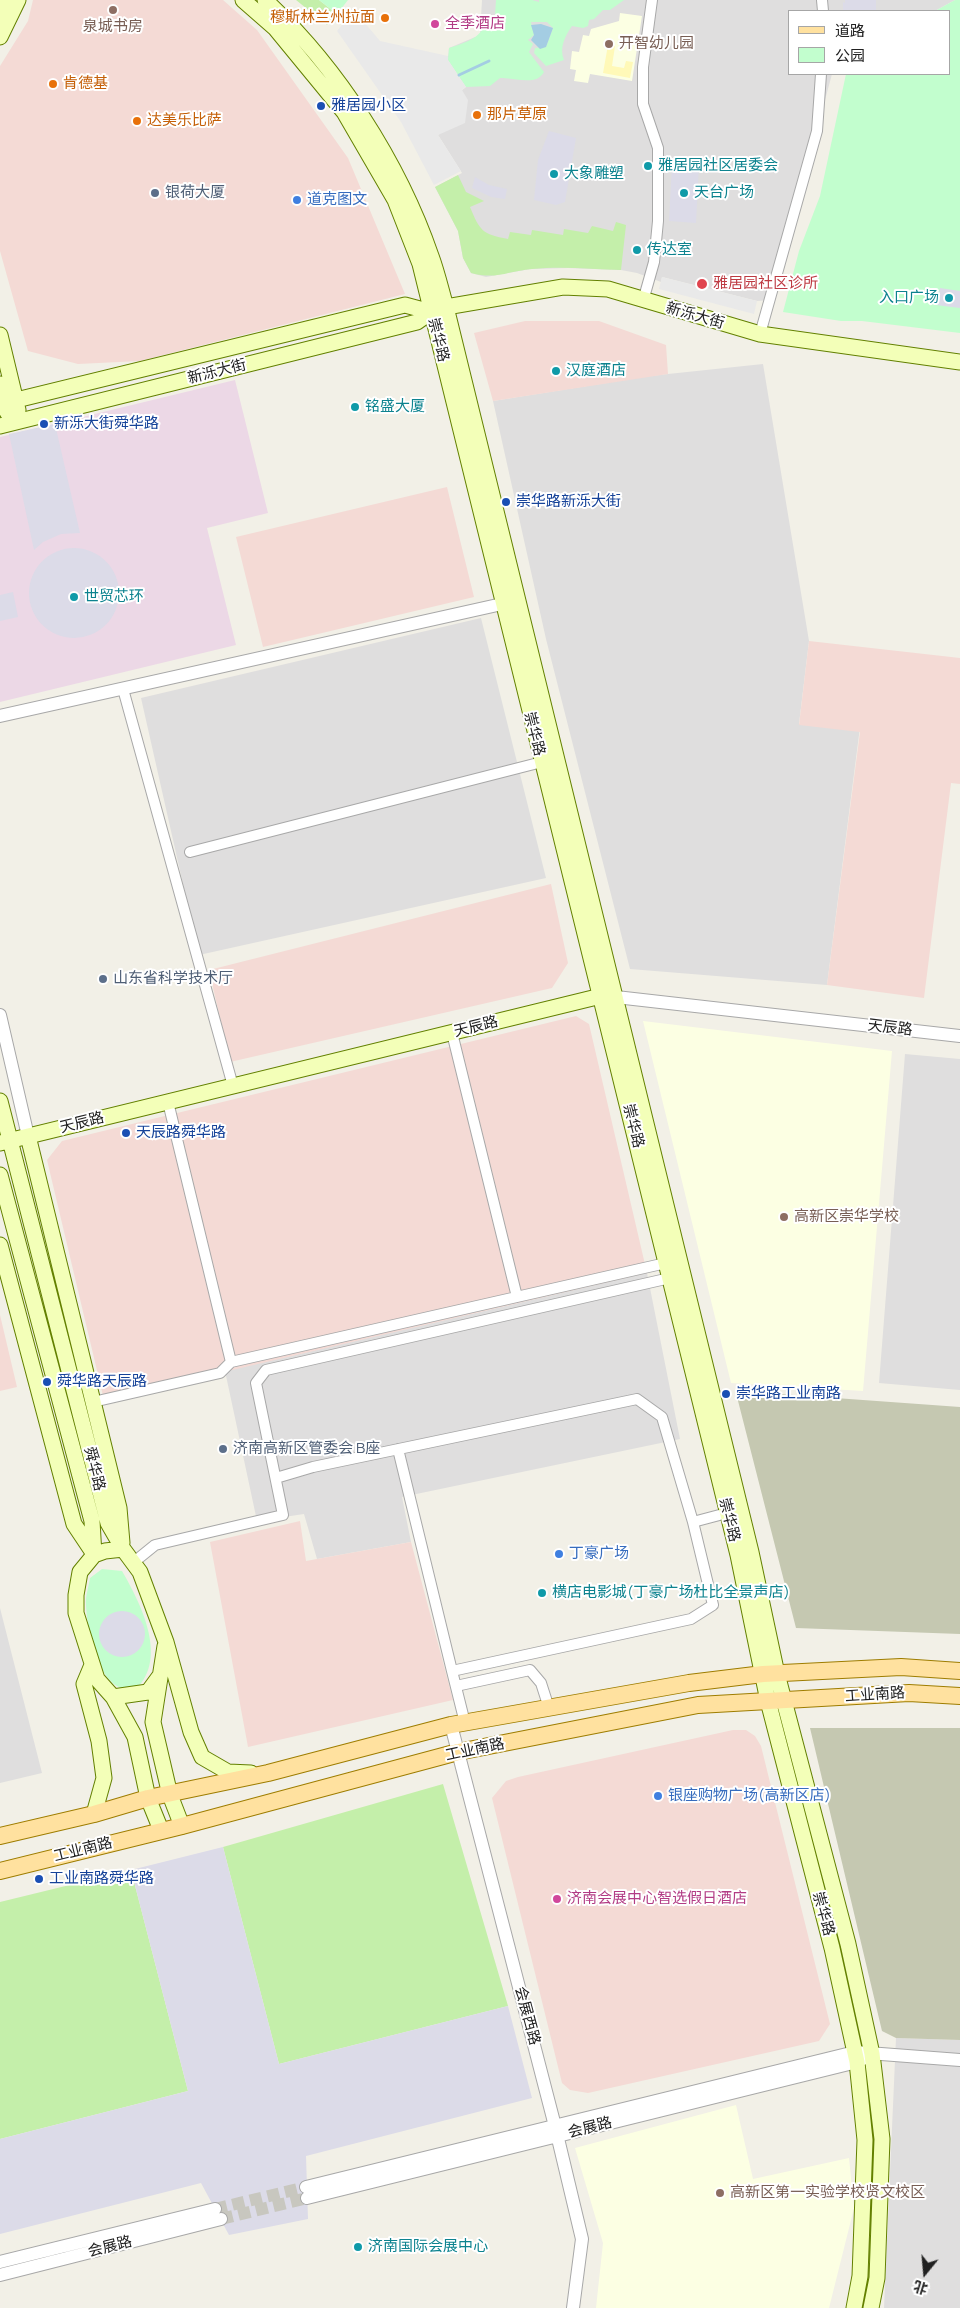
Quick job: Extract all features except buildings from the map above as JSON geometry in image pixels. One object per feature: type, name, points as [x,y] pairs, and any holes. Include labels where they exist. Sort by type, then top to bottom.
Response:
[{"type":"main road","points":[[0,12],[4,0]]},
{"type":"main road","points":[[0,37],[18,0]]},
{"type":"main road","name":"崇华路","points":[[244,0],[275,28],[344,112],[395,200],[420,264],[542,762],[609,997],[668,1270],[727,1513],[770,1674],[785,1701],[848,1944],[872,2054],[882,2139],[877,2278],[871,2308]]},
{"type":"main road","name":"崇华路","points":[[265,0],[314,49],[380,148],[406,196],[431,256],[446,307],[609,997],[751,1552],[770,1674],[768,1701],[832,1948],[856,2057],[865,2140],[860,2276],[854,2308]]},
{"type":"main road","name":"新泺大街","points":[[10,423],[417,322],[431,312],[446,307],[563,286],[608,289],[643,301],[760,334],[960,362]]},
{"type":"main road","name":"新泺大街","points":[[7,403],[405,305],[431,312]]},
{"type":"main road","points":[[0,335],[10,423]]},
{"type":"main road","points":[[0,384],[7,403]]},
{"type":"main road","name":"天辰路","points":[[5,1142],[452,1033],[609,997]]},
{"type":"main road","name":"舜华路","points":[[0,1101],[5,1142],[106,1516],[123,1549],[140,1572],[166,1642],[191,1732],[202,1757],[228,1772],[268,1773]]},
{"type":"main road","points":[[28,1136],[119,1508],[123,1549],[105,1551],[94,1555],[80,1572],[76,1595],[76,1613],[97,1679],[113,1697],[135,1737],[148,1798],[162,1830]]},
{"type":"main road","name":"舜华路","points":[[0,1175],[92,1522],[94,1555]]},
{"type":"main road","points":[[0,1246],[74,1524],[94,1555]]},
{"type":"main road","points":[[166,1642],[153,1722],[170,1795],[182,1826]]},
{"type":"main road","points":[[92,1665],[84,1684],[100,1741],[104,1778],[94,1814]]},
{"type":"main road","name":"工业南路","points":[[0,1836],[94,1814],[148,1798],[170,1795],[268,1773],[458,1724],[689,1683],[770,1674],[902,1667],[960,1671]]},
{"type":"main road","points":[[113,1697],[148,1692],[160,1676]]},
{"type":"main road","name":"工业南路","points":[[0,1871],[182,1826],[458,1752],[698,1705],[909,1693],[960,1696]]},
{"type":"street","points":[[643,301],[654,262],[658,221],[658,148],[643,104],[643,68],[652,0]]},
{"type":"street","points":[[760,334],[817,131],[821,75]]},
{"type":"street","points":[[0,716],[502,604]]},
{"type":"street","points":[[123,689],[232,1086]]},
{"type":"street","points":[[190,852],[542,762]]},
{"type":"street","name":"天辰路","points":[[609,997],[960,1036]]},
{"type":"street","points":[[0,1015],[28,1136]]},
{"type":"street","points":[[452,1033],[516,1297]]},
{"type":"street","points":[[168,1102],[232,1362]]},
{"type":"street","points":[[93,1402],[220,1373],[232,1362],[516,1297],[668,1270]]},
{"type":"street","points":[[134,1562],[155,1545],[283,1515],[256,1383],[266,1370],[668,1270]]},
{"type":"street","points":[[276,1478],[313,1467],[637,1399],[662,1417],[693,1522],[713,1604],[691,1619],[452,1671]]},
{"type":"street","points":[[398,1449],[456,1686],[458,1724]]},
{"type":"street","points":[[693,1522],[727,1513]]},
{"type":"street","points":[[456,1686],[530,1670],[542,1683],[549,1708]]},
{"type":"street","name":"会展西路","points":[[458,1724],[458,1752],[582,2238],[573,2308]]},
{"type":"street","name":"会展路","points":[[307,2192],[856,2057],[872,2054],[960,2060]]},
{"type":"street","name":"会展路","points":[[0,2262],[218,2214],[0,2275]]},
{"type":"shaded area","name":"银荷大厦","points":[[33,0],[223,0],[257,30],[348,158],[405,294],[140,361],[78,364],[28,351],[0,251],[0,66],[28,21]]},
{"type":"shaded area","points":[[482,0],[955,0],[937,10],[788,10],[788,75],[832,75],[771,300],[757,301],[662,277],[661,282],[637,273],[621,270],[530,269],[486,277],[471,273],[463,258],[458,231],[435,187],[462,173],[438,135],[462,90],[466,87],[448,60],[449,48],[480,35]]},
{"type":"shaded area","points":[[845,0],[876,0],[876,10],[843,10],[843,2],[845,3]]},
{"type":"shaded area","points":[[354,10],[380,41],[448,56],[448,60],[466,87],[462,90],[468,100],[465,123],[438,135],[461,171],[434,185],[401,122],[337,31]]},
{"type":"shaded area","name":"开智幼儿园","points":[[620,13],[642,16],[632,81],[590,74],[588,83],[574,81],[576,70],[570,69],[572,51],[579,52],[583,35],[589,36],[591,29],[619,21]]},
{"type":"shaded area","points":[[549,131],[576,138],[565,202],[556,205],[534,200],[538,160]]},
{"type":"shaded area","name":"天台广场","points":[[672,164],[699,165],[696,223],[669,221]]},
{"type":"shaded area","points":[[475,177],[489,185],[507,189],[505,199],[491,197],[472,188]]},
{"type":"shaded area","points":[[662,277],[757,301],[754,314],[659,289]]},
{"type":"shaded area","name":"入口广场","points":[[940,288],[960,291],[960,308],[936,305]]},
{"type":"shaded area","points":[[525,321],[599,321],[666,345],[668,374],[493,401],[474,333]]},
{"type":"shaded area","points":[[763,364],[809,641],[799,724],[860,727],[827,985],[630,969],[546,639],[493,401],[649,376]]},
{"type":"shaded area","points":[[235,380],[268,513],[207,528],[236,645],[0,702],[0,437]]},
{"type":"shaded area","points":[[55,424],[80,533],[61,534],[43,542],[34,550],[9,434]]},
{"type":"shaded area","points":[[447,487],[474,597],[263,647],[236,537]]},
{"type":"shaded area","points":[[74,548],[91,552],[106,561],[115,576],[119,593],[115,610],[106,625],[91,634],[74,638],[57,634],[42,625],[33,610],[29,593],[33,576],[42,561],[57,552]]},
{"type":"shaded area","points":[[13,592],[18,617],[0,621],[0,595]]},
{"type":"shaded area","points":[[481,618],[546,878],[199,955],[141,698]]},
{"type":"shaded area","points":[[809,641],[960,658],[960,784],[951,783],[924,998],[827,985],[860,732],[799,725]]},
{"type":"shaded area","points":[[551,884],[568,963],[552,988],[230,1062],[209,970]]},
{"type":"shaded area","points":[[576,1016],[589,1024],[647,1273],[104,1400],[47,1160],[62,1141]]},
{"type":"shaded area","name":"高新区崇华学校","points":[[643,1021],[892,1051],[863,1391],[731,1383]]},
{"type":"shaded area","points":[[905,1054],[960,1059],[960,1390],[879,1383]]},
{"type":"shaded area","points":[[647,1273],[680,1439],[402,1497],[411,1542],[317,1559],[304,1514],[257,1521],[225,1371]]},
{"type":"shaded area","points":[[0,1315],[17,1387],[0,1391]]},
{"type":"shaded area","points":[[736,1393],[766,1393],[960,1407],[960,1634],[796,1628]]},
{"type":"shaded area","points":[[300,1521],[306,1561],[411,1542],[453,1700],[248,1747],[210,1542]]},
{"type":"shaded area","points":[[0,1608],[42,1773],[0,1783]]},
{"type":"shaded area","points":[[122,1611],[135,1615],[141,1621],[145,1634],[141,1647],[135,1653],[122,1657],[109,1653],[103,1647],[99,1634],[103,1621],[109,1615]]},
{"type":"shaded area","points":[[810,1728],[960,1728],[960,2040],[896,2038],[882,2031]]},
{"type":"shaded area","points":[[733,1730],[746,1730],[755,1736],[761,1746],[830,2024],[819,2041],[588,2093],[570,2090],[562,2083],[492,1798],[506,1781],[518,1777]]},
{"type":"shaded area","points":[[223,1847],[279,2064],[508,2006],[532,2098],[306,2156],[308,2219],[229,2235],[201,2183],[0,2234],[0,2139],[188,2091],[131,1870]]},
{"type":"shaded area","points":[[896,2038],[960,2040],[960,2308],[884,2308]]},
{"type":"shaded area","name":"高新区第一实验学校贤文校区","points":[[736,2105],[753,2179],[849,2158],[854,2208],[829,2308],[596,2308],[603,2243],[575,2148]]},
{"type":"green space","points":[[296,0],[319,0],[337,14],[327,25]]},
{"type":"green space","points":[[319,0],[348,0],[337,14]]},
{"type":"green space","points":[[496,0],[532,0],[539,2],[539,0],[624,0],[610,10],[603,10],[594,19],[589,20],[588,26],[583,28],[572,26],[564,42],[562,51],[564,60],[546,66],[534,53],[535,48],[546,47],[553,28],[547,22],[531,22],[534,35],[528,40],[533,44],[529,52],[544,72],[540,77],[530,80],[500,78],[490,86],[466,87],[448,60],[449,48],[468,41],[477,36],[483,28],[491,26],[495,15]]},
{"type":"green space","points":[[955,0],[960,0],[960,333],[862,321],[841,321],[783,312],[799,251],[820,196],[846,75],[950,75],[950,10],[937,10]]},
{"type":"green space","points":[[458,175],[466,192],[484,201],[470,207],[483,230],[492,235],[508,239],[510,232],[531,235],[532,230],[563,235],[564,229],[588,233],[592,226],[613,231],[616,222],[626,225],[621,270],[543,268],[488,276],[471,273],[463,258],[458,231],[435,187]]},
{"type":"green space","points":[[102,1569],[122,1571],[136,1598],[148,1630],[151,1646],[150,1662],[146,1676],[136,1689],[125,1689],[115,1685],[107,1677],[95,1654],[91,1640],[87,1615],[87,1595],[90,1578]]},
{"type":"green space","points":[[443,1784],[508,2006],[279,2064],[223,1847]]},
{"type":"green space","points":[[131,1870],[188,2091],[0,2139],[0,1902]]},
{"type":"sand","points":[[608,45],[615,46],[612,66],[624,68],[626,61],[633,62],[630,78],[603,73]]},
{"type":"water","points":[[541,24],[553,28],[546,47],[540,49],[531,40],[534,35],[531,25]]},
{"type":"waterway","points":[[459,75],[489,61]]},
{"type":"tunnel","points":[[215,2209],[306,2187]]},
{"type":"tunnel","points":[[221,2219],[307,2198]]},
{"type":"place","name":"泉城书房","points":[[113,10]]},
{"type":"place","name":"穆斯林兰州拉面","points":[[385,18]]},
{"type":"place","name":"全季酒店","points":[[435,24]]},
{"type":"place","name":"开智幼儿园","points":[[609,44]]},
{"type":"place","name":"肯德基","points":[[53,84]]},
{"type":"place","name":"雅居园小区","points":[[321,106]]},
{"type":"place","name":"那片草原","points":[[477,115]]},
{"type":"place","name":"达美乐比萨","points":[[137,121]]},
{"type":"place","name":"雅居园社区居委会","points":[[648,166]]},
{"type":"place","name":"大象雕塑","points":[[554,174]]},
{"type":"place","name":"银荷大厦","points":[[155,193]]},
{"type":"place","name":"天台广场","points":[[684,193]]},
{"type":"place","name":"道克图文","points":[[297,200]]},
{"type":"place","name":"传达室","points":[[637,250]]},
{"type":"place","name":"雅居园社区诊所","points":[[702,284]]},
{"type":"place","name":"入口广场","points":[[949,298]]},
{"type":"place","name":"汉庭酒店","points":[[556,371]]},
{"type":"place","name":"铭盛大厦","points":[[355,407]]},
{"type":"place","name":"新泺大街舜华路","points":[[44,424]]},
{"type":"place","name":"崇华路新泺大街","points":[[506,502]]},
{"type":"place","name":"世贸芯环","points":[[74,597]]},
{"type":"place","name":"山东省科学技术厅","points":[[103,979]]},
{"type":"place","name":"天辰路舜华路","points":[[126,1133]]},
{"type":"place","name":"高新区崇华学校","points":[[784,1217]]},
{"type":"place","name":"舜华路天辰路","points":[[47,1382]]},
{"type":"place","name":"崇华路工业南路","points":[[726,1394]]},
{"type":"place","name":"济南高新区管委会 B座","points":[[223,1449]]},
{"type":"place","name":"丁豪广场","points":[[559,1554]]},
{"type":"place","name":"横店电影城(丁豪广场杜比全景声店)","points":[[542,1593]]},
{"type":"place","name":"银座购物广场(高新区店)","points":[[658,1796]]},
{"type":"place","name":"工业南路舜华路","points":[[39,1879]]},
{"type":"place","name":"济南会展中心智选假日酒店","points":[[557,1899]]},
{"type":"place","name":"高新区第一实验学校贤文校区","points":[[720,2193]]},
{"type":"place","name":"济南国际会展中心","points":[[358,2247]]}]
